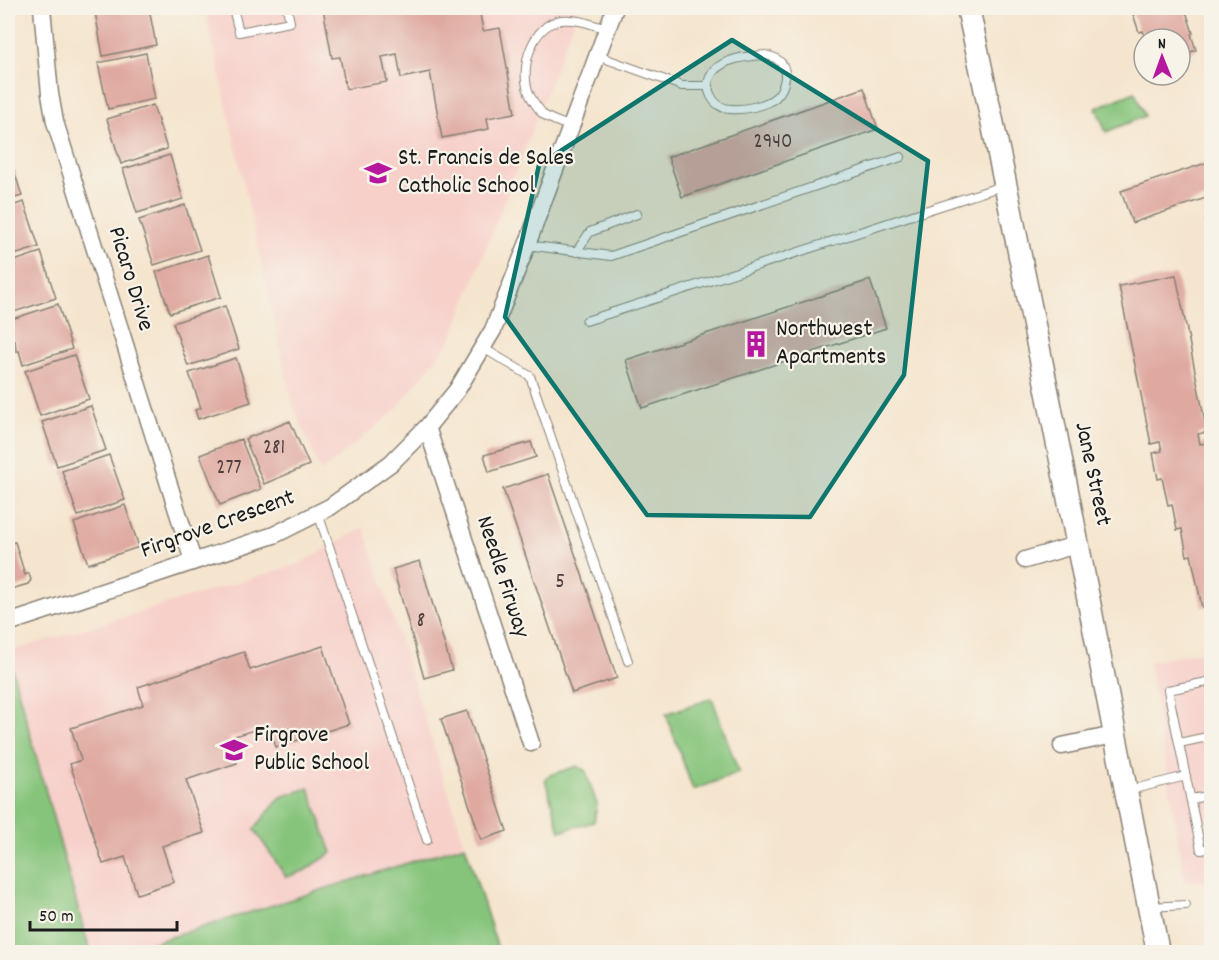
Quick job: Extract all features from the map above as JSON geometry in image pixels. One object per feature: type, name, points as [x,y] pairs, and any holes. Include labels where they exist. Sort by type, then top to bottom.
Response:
[{"type":"main road","name":"Jane Street","points":[[968,8],[1007,185],[1158,952]]},
{"type":"street","name":"Picaro Drive","points":[[42,8],[55,122],[193,561]]},
{"type":"street","name":"Firgrove Crescent","points":[[8,623],[274,535],[330,507],[391,463],[427,427],[457,390],[493,330],[615,8]]},
{"type":"street","name":"Needle Firway","points":[[427,427],[531,743]]},
{"type":"street","points":[[1025,560],[1079,544]]},
{"type":"street","points":[[1062,746],[1114,735]]},
{"type":"lane","points":[[233,8],[239,32],[290,22],[287,8]]},
{"type":"lane","points":[[571,127],[543,114],[529,93],[526,63],[533,42],[547,26],[560,20],[575,20],[607,29]]},
{"type":"lane","points":[[765,55],[778,59],[783,65],[786,76],[782,89],[774,99],[751,108],[738,110],[724,109],[713,101],[709,86],[708,81],[713,72],[723,64],[749,56],[765,55]]},
{"type":"lane","points":[[598,56],[682,86],[709,86]]},
{"type":"lane","points":[[527,245],[611,256],[901,157]]},
{"type":"lane","points":[[586,321],[1007,185]]},
{"type":"lane","points":[[576,252],[590,232],[637,214]]},
{"type":"lane","points":[[483,348],[530,376],[628,661]]},
{"type":"lane","points":[[318,513],[427,840]]},
{"type":"lane","points":[[1212,681],[1168,690],[1201,850],[1212,848]]},
{"type":"lane","points":[[1179,743],[1212,736]]},
{"type":"lane","points":[[1126,791],[1186,776]]},
{"type":"lane","points":[[1191,799],[1212,795]]},
{"type":"lane","points":[[1149,907],[1186,905]]},
{"type":"highlighted area","points":[[732,40],[928,161],[904,375],[810,517],[647,515],[505,317],[539,165]]},
{"type":"shaded area","name":"St. Francis de Sales Catholic School","points":[[205,8],[579,8],[451,339],[396,410],[321,472],[293,406]]},
{"type":"shaded area","name":"Firgrove Public School","points":[[364,527],[465,845],[123,952],[90,952],[8,652],[299,564]]},
{"type":"shaded area","points":[[1211,649],[1211,881],[1185,882],[1149,662]]},
{"type":"green space","points":[[1135,92],[1145,116],[1106,132],[1096,108]]},
{"type":"green space","points":[[8,654],[90,952],[8,952]]},
{"type":"green space","points":[[712,698],[739,773],[693,790],[666,714]]},
{"type":"green space","points":[[577,766],[585,770],[597,804],[594,822],[560,831],[545,780],[550,775]]},
{"type":"green space","points":[[309,788],[332,853],[304,871],[286,877],[254,829],[281,797]]},
{"type":"green space","points":[[465,845],[499,952],[123,952]]},
{"type":"building","points":[[121,8],[149,8],[156,45],[103,56],[95,12]]},
{"type":"building","points":[[323,8],[479,8],[483,31],[500,28],[515,113],[487,118],[489,129],[442,138],[430,72],[401,78],[397,54],[382,57],[387,82],[346,89],[340,57],[332,58]]},
{"type":"building","points":[[1131,8],[1185,8],[1191,27],[1137,27]]},
{"type":"building","points":[[1192,37],[1196,50],[1192,52]]},
{"type":"building","points":[[146,53],[155,99],[108,109],[98,63]]},
{"type":"building","points":[[864,88],[878,129],[682,197],[668,157]]},
{"type":"building","points":[[153,105],[167,149],[121,164],[107,119]]},
{"type":"building","points":[[8,152],[22,196],[8,200]]},
{"type":"building","points":[[170,155],[183,199],[137,213],[123,169]]},
{"type":"building","points":[[1212,161],[1212,196],[1132,223],[1121,191]]},
{"type":"building","points":[[24,202],[39,247],[8,257],[8,207]]},
{"type":"building","points":[[185,205],[200,250],[154,265],[139,220]]},
{"type":"building","points":[[1212,218],[1212,238],[1211,238],[1205,220]]},
{"type":"building","points":[[41,252],[56,298],[8,314],[8,263]]},
{"type":"building","points":[[208,255],[221,297],[170,313],[156,272]]},
{"type":"building","points":[[1176,275],[1207,432],[1198,434],[1200,444],[1209,443],[1212,456],[1212,605],[1202,607],[1191,555],[1187,556],[1182,529],[1177,530],[1172,504],[1168,505],[1162,478],[1158,479],[1153,453],[1162,451],[1160,442],[1151,444],[1119,286]]},
{"type":"building","name":"Northwest Apartments","points":[[870,280],[886,328],[642,408],[626,360]]},
{"type":"building","points":[[58,304],[72,349],[23,365],[19,351],[16,351],[15,340],[12,341],[9,320]]},
{"type":"building","points":[[225,306],[239,349],[188,366],[173,323]]},
{"type":"building","points":[[74,355],[89,399],[40,416],[25,371]]},
{"type":"building","points":[[236,358],[251,402],[198,419],[195,410],[201,408],[189,373]]},
{"type":"building","points":[[91,406],[106,450],[57,466],[42,422]]},
{"type":"building","points":[[290,421],[309,465],[264,484],[245,439]]},
{"type":"building","points":[[241,439],[261,489],[220,505],[200,455]]},
{"type":"building","points":[[531,442],[536,457],[489,472],[484,455]]},
{"type":"building","points":[[109,455],[125,500],[78,516],[62,471]]},
{"type":"building","points":[[548,474],[617,678],[572,693],[503,489]]},
{"type":"building","points":[[125,505],[139,547],[88,564],[74,523]]},
{"type":"building","points":[[15,542],[25,575],[29,573],[31,580],[28,584],[8,590],[8,544]]},
{"type":"building","points":[[420,561],[452,670],[424,678],[393,569]]},
{"type":"building","points":[[323,646],[349,724],[276,747],[269,725],[229,738],[237,763],[186,780],[204,833],[162,846],[174,882],[137,894],[125,857],[103,864],[70,764],[81,760],[71,728],[143,705],[138,687],[244,652],[250,670]]},
{"type":"building","points":[[467,711],[507,831],[481,840],[441,719]]},
{"type":"place","name":"St. Francis de Sales Catholic School","points":[[378,173]]},
{"type":"place","name":"Northwest Apartments","points":[[756,344]]},
{"type":"place","name":"Firgrove Public School","points":[[234,750]]}]
